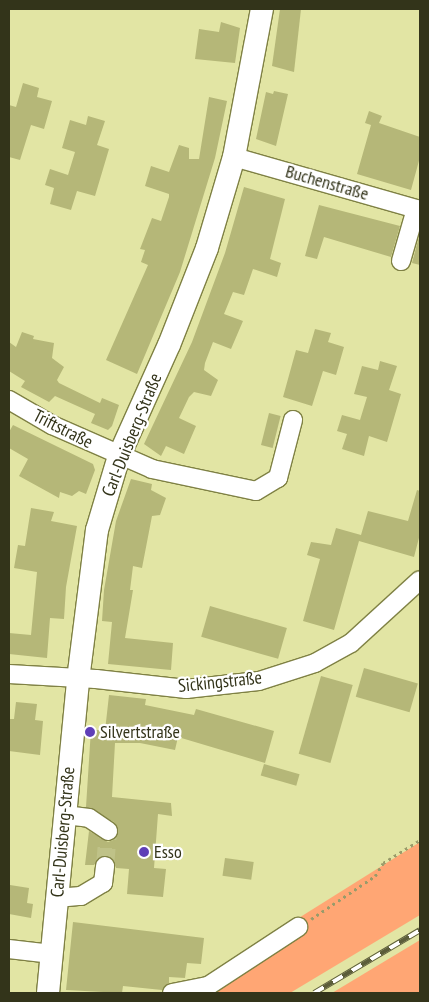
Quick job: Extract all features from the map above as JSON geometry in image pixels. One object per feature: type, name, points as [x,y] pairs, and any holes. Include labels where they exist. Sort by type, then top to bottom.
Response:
[{"type":"main road","name":"Carl-Duisberg-Straße","points":[[48,993],[78,680],[97,530],[119,456],[191,292],[234,157],[262,9]]},
{"type":"street","name":"Buchenstraße","points":[[234,157],[418,209]]},
{"type":"street","points":[[401,262],[418,209]]},
{"type":"street","name":"Triftstraße","points":[[9,400],[119,456],[152,469],[256,491],[278,478],[293,420]]},
{"type":"street","name":"Sickingstraße","points":[[78,680],[96,678],[186,689],[259,681],[315,663],[351,643],[420,580]]},
{"type":"street","points":[[9,674],[78,680]]},
{"type":"street","points":[[65,815],[88,818],[108,831]]},
{"type":"street","points":[[57,898],[81,896],[103,883],[105,866]]},
{"type":"street","points":[[172,993],[208,986],[298,927]]},
{"type":"street","points":[[9,949],[52,954]]},
{"type":"path","points":[[298,927],[375,876],[383,863],[420,840]]},
{"type":"shaded area","points":[[420,842],[420,915],[290,993],[179,993]]},
{"type":"shaded area","points":[[420,940],[420,993],[332,993]]},
{"type":"building","points":[[280,9],[301,9],[294,72],[272,66]]},
{"type":"building","points":[[221,22],[240,28],[235,63],[195,59],[199,29],[219,32]]},
{"type":"building","points":[[23,83],[39,88],[37,97],[52,101],[44,129],[31,125],[20,160],[9,157],[9,105],[16,107]]},
{"type":"building","points":[[274,91],[288,94],[276,146],[256,139],[266,92],[273,94]]},
{"type":"building","points":[[209,97],[227,101],[215,158],[180,272],[137,374],[106,360],[148,265],[141,262],[145,250],[140,249],[152,218],[161,221],[169,197],[169,194],[145,186],[151,166],[169,172],[179,145],[189,148],[189,159],[199,159]]},
{"type":"building","points":[[369,111],[382,116],[379,123],[420,137],[420,157],[411,190],[357,174],[371,125],[365,123]]},
{"type":"building","points":[[88,116],[105,121],[97,145],[109,149],[95,196],[77,191],[71,210],[50,204],[54,188],[45,185],[50,169],[68,175],[75,152],[62,148],[70,120],[86,125]]},
{"type":"building","points":[[244,187],[285,199],[270,259],[281,263],[277,277],[253,269],[244,295],[233,292],[224,314],[243,321],[231,349],[213,342],[204,370],[218,380],[211,396],[194,392],[189,397],[179,418],[196,426],[184,454],[166,446],[161,456],[144,444],[192,342],[225,253]]},
{"type":"building","points":[[319,205],[400,226],[391,257],[324,237],[317,259],[305,256]]},
{"type":"building","points":[[420,233],[420,265],[412,263]]},
{"type":"building","points":[[315,329],[331,333],[328,342],[344,347],[336,375],[323,371],[312,406],[283,397],[296,350],[308,353]]},
{"type":"building","points":[[22,332],[34,336],[33,339],[54,343],[52,358],[64,367],[57,380],[59,383],[100,403],[102,398],[119,405],[112,426],[108,430],[91,423],[95,414],[55,396],[49,402],[21,387],[25,381],[9,371],[9,342],[16,347]]},
{"type":"building","points":[[380,361],[397,366],[389,390],[401,394],[387,442],[369,436],[364,456],[342,449],[347,434],[337,431],[342,415],[360,420],[367,397],[354,394],[362,366],[378,370]]},
{"type":"building","points":[[269,413],[281,416],[273,448],[261,445]]},
{"type":"building","points":[[13,425],[93,464],[95,470],[86,494],[79,491],[72,496],[60,492],[59,498],[19,476],[28,459],[9,448],[9,432]]},
{"type":"building","points":[[131,479],[152,484],[151,490],[166,498],[160,515],[152,516],[142,568],[133,566],[130,590],[133,590],[125,638],[173,643],[171,670],[108,664],[112,622],[102,621],[104,590],[116,521]]},
{"type":"building","points":[[417,490],[420,491],[420,534],[414,557],[359,541],[334,630],[303,621],[320,559],[307,555],[311,542],[331,545],[336,528],[361,535],[368,511],[408,521]]},
{"type":"building","points":[[31,508],[54,512],[51,521],[77,526],[66,587],[64,619],[50,618],[47,658],[9,654],[9,633],[31,635],[37,572],[14,568],[18,545],[25,546]]},
{"type":"building","points":[[210,606],[287,628],[278,659],[201,637]]},
{"type":"building","points":[[364,668],[418,683],[410,712],[356,697]]},
{"type":"building","points":[[321,676],[353,685],[330,763],[299,754]]},
{"type":"building","points":[[109,695],[146,699],[145,705],[194,715],[196,709],[274,731],[265,763],[178,737],[175,750],[140,743],[115,743],[112,797],[171,803],[172,816],[158,814],[154,868],[166,869],[163,897],[127,894],[129,869],[116,868],[111,857],[101,856],[94,865],[85,865],[89,831],[108,842],[113,840],[118,832],[114,822],[86,807],[91,729],[105,731]]},
{"type":"building","points":[[16,702],[37,704],[35,720],[43,721],[40,755],[9,751],[9,719],[14,719]]},
{"type":"building","points":[[264,764],[300,774],[296,786],[261,776]]},
{"type":"building","points":[[225,858],[254,862],[251,880],[222,876]]},
{"type":"building","points":[[10,885],[29,888],[27,903],[33,904],[31,918],[9,914]]},
{"type":"building","points":[[73,922],[204,938],[201,964],[187,963],[185,978],[169,977],[169,983],[162,990],[123,986],[122,993],[66,990]]},
{"type":"tunnel","points":[[105,866],[108,831]]},
{"type":"railway","points":[[314,993],[420,930]]},
{"type":"place","name":"Silvertstraße","points":[[90,732]]},
{"type":"place","name":"Esso","points":[[144,852]]}]
